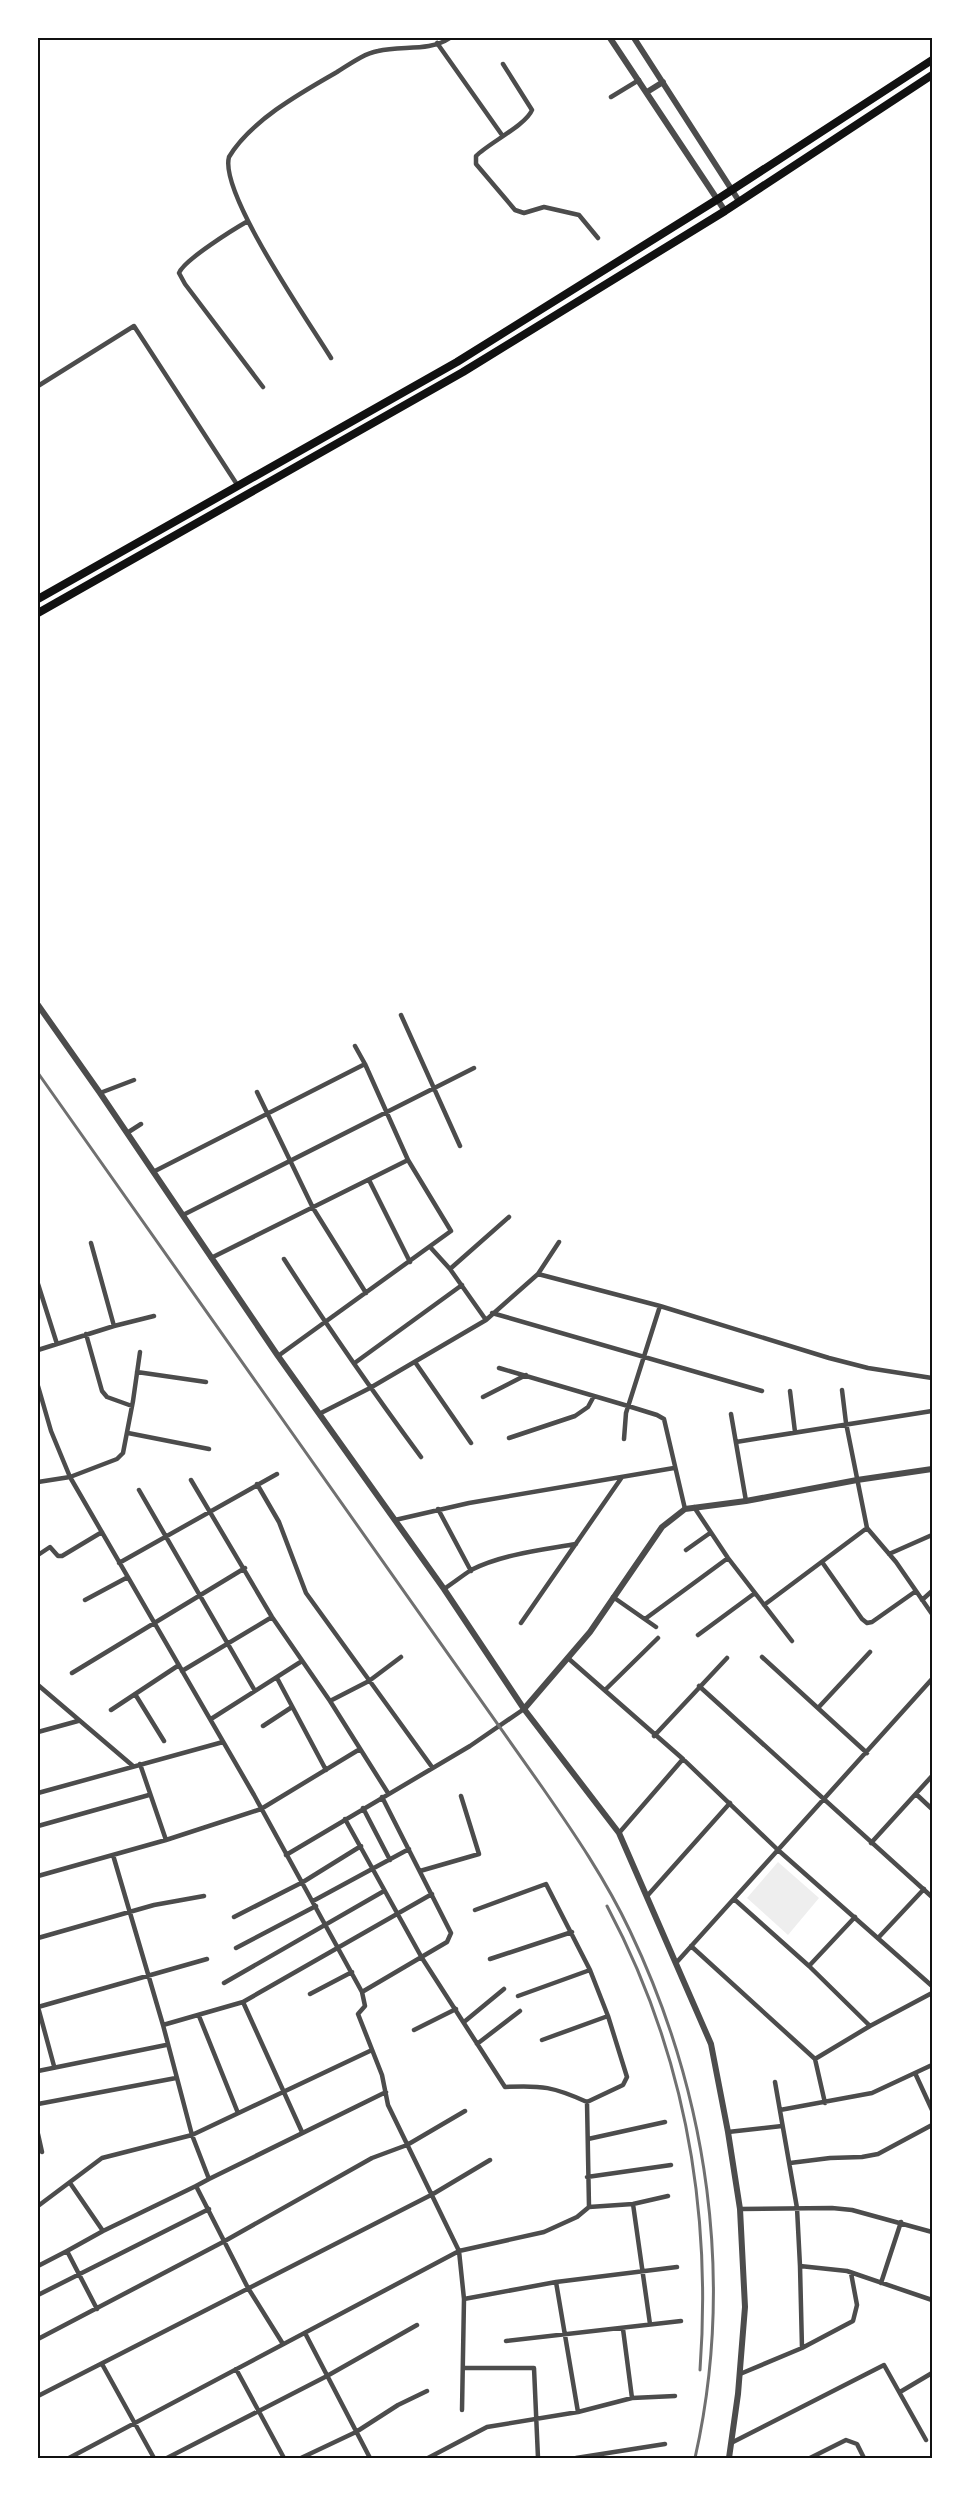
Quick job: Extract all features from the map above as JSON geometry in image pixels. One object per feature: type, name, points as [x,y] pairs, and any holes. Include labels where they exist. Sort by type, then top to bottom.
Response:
[{"type":"main road","points":[[38,599],[457,362],[718,200],[933,60]]},
{"type":"main road","points":[[38,613],[463,372],[725,211],[933,75]]},
{"type":"street","points":[[331,358],[248,221],[227,164],[233,151],[260,123],[310,86],[368,54],[385,49],[427,46],[450,38]]},
{"type":"street","points":[[610,38],[725,211]]},
{"type":"street","points":[[634,38],[739,201]]},
{"type":"street","points":[[437,43],[502,135]]},
{"type":"street","points":[[503,64],[532,110],[526,118],[484,148],[475,160],[515,210],[524,213],[544,207],[579,215],[598,238]]},
{"type":"street","points":[[611,97],[639,80]]},
{"type":"street","points":[[647,92],[663,82]]},
{"type":"street","points":[[248,221],[203,250],[184,265],[179,273],[264,387]]},
{"type":"street","points":[[38,386],[134,326],[238,486]]},
{"type":"street","points":[[38,1005],[278,1356],[444,1589],[524,1709],[619,1833],[648,1895],[711,2044],[728,2132],[740,2209],[745,2307],[733,2442],[729,2458]]},
{"type":"street","points":[[401,1016],[460,1146]]},
{"type":"street","points":[[278,1356],[431,1248],[451,1231],[408,1160],[355,1046]]},
{"type":"street","points":[[153,1172],[365,1064]]},
{"type":"street","points":[[183,1215],[474,1068]]},
{"type":"street","points":[[100,1093],[134,1080]]},
{"type":"street","points":[[256,1092],[313,1208],[366,1293]]},
{"type":"street","points":[[127,1133],[141,1124]]},
{"type":"street","points":[[211,1258],[408,1160]]},
{"type":"street","points":[[369,1180],[410,1262]]},
{"type":"street","points":[[450,1269],[509,1218]]},
{"type":"street","points":[[319,1414],[370,1388],[486,1320],[538,1274],[559,1242]]},
{"type":"street","points":[[91,1243],[114,1326]]},
{"type":"street","points":[[431,1248],[450,1269],[486,1320]]},
{"type":"street","points":[[284,1259],[356,1362],[370,1388],[421,1457]]},
{"type":"street","points":[[538,1274],[660,1306],[838,1361],[933,1378]]},
{"type":"street","points":[[38,1284],[57,1344]]},
{"type":"street","points":[[356,1362],[462,1286]]},
{"type":"street","points":[[624,1439],[628,1406],[660,1306]]},
{"type":"street","points":[[492,1313],[762,1391]]},
{"type":"street","points":[[38,1350],[86,1334],[154,1316]]},
{"type":"street","points":[[86,1334],[102,1391],[107,1398],[132,1406]]},
{"type":"street","points":[[38,1482],[70,1477],[117,1459],[123,1453],[140,1352]]},
{"type":"street","points":[[415,1362],[471,1443]]},
{"type":"street","points":[[499,1368],[664,1419],[685,1509]]},
{"type":"street","points":[[137,1372],[206,1382]]},
{"type":"street","points":[[483,1397],[526,1375]]},
{"type":"street","points":[[38,1386],[51,1431],[70,1477],[211,1719],[362,1992],[365,2006],[358,2014],[382,2075],[388,2105],[459,2251],[464,2299],[462,2410]]},
{"type":"street","points":[[842,1390],[846,1423],[867,1528],[933,1614]]},
{"type":"street","points":[[790,1391],[795,1432]]},
{"type":"street","points":[[509,1438],[575,1416],[588,1407],[594,1396]]},
{"type":"street","points":[[736,1442],[933,1411]]},
{"type":"street","points":[[731,1414],[746,1501]]},
{"type":"street","points":[[128,1433],[209,1449]]},
{"type":"street","points":[[395,1520],[438,1509],[674,1468]]},
{"type":"street","points":[[286,1855],[470,1746],[524,1709],[569,1659],[662,1527],[685,1509],[746,1501],[857,1480],[933,1469]]},
{"type":"street","points":[[119,1563],[277,1474]]},
{"type":"street","points":[[521,1623],[622,1477]]},
{"type":"street","points":[[191,1480],[272,1617],[330,1701],[388,1793]]},
{"type":"street","points":[[257,1485],[279,1522],[306,1593],[432,1767]]},
{"type":"street","points":[[139,1490],[255,1691]]},
{"type":"street","points":[[694,1507],[728,1558],[792,1641]]},
{"type":"street","points":[[438,1509],[471,1571]]},
{"type":"street","points":[[764,1605],[867,1528]]},
{"type":"street","points":[[38,1555],[50,1547],[58,1556],[62,1556],[102,1532]]},
{"type":"street","points":[[686,1550],[710,1533]]},
{"type":"street","points":[[889,1554],[933,1534]]},
{"type":"street","points":[[444,1589],[471,1571],[489,1563],[576,1544]]},
{"type":"street","points":[[645,1619],[728,1558]]},
{"type":"street","points":[[822,1562],[867,1623],[872,1622],[916,1591]]},
{"type":"street","points":[[72,1673],[244,1568]]},
{"type":"street","points":[[85,1600],[128,1577]]},
{"type":"street","points":[[922,1600],[933,1591]]},
{"type":"street","points":[[698,1635],[755,1593]]},
{"type":"street","points":[[613,1597],[656,1627]]},
{"type":"street","points":[[111,1710],[135,1694],[272,1617]]},
{"type":"street","points":[[605,1690],[658,1638]]},
{"type":"street","points":[[818,1708],[870,1652]]},
{"type":"street","points":[[330,1701],[369,1681],[401,1657]]},
{"type":"street","points":[[762,1657],[867,1753]]},
{"type":"street","points":[[654,1736],[727,1658]]},
{"type":"street","points":[[569,1659],[682,1759],[778,1850],[933,1986]]},
{"type":"street","points":[[211,1719],[302,1661]]},
{"type":"street","points":[[277,1678],[326,1770]]},
{"type":"street","points":[[676,1963],[933,1679]]},
{"type":"street","points":[[38,1685],[133,1766]]},
{"type":"street","points":[[699,1686],[933,1897]]},
{"type":"street","points":[[135,1694],[164,1742]]},
{"type":"street","points":[[263,1726],[292,1707]]},
{"type":"street","points":[[38,1732],[78,1721]]},
{"type":"street","points":[[38,1792],[223,1742]]},
{"type":"street","points":[[38,1876],[166,1840],[261,1809],[360,1749]]},
{"type":"street","points":[[619,1833],[682,1759]]},
{"type":"street","points":[[140,1764],[166,1840]]},
{"type":"street","points":[[872,1843],[933,1776]]},
{"type":"street","points":[[916,1794],[933,1809]]},
{"type":"street","points":[[38,1826],[149,1795]]},
{"type":"street","points":[[420,1870],[479,1854],[461,1796]]},
{"type":"street","points":[[362,1992],[447,1942],[451,1933],[382,1797]]},
{"type":"street","points":[[648,1895],[730,1803]]},
{"type":"street","points":[[363,1808],[390,1860]]},
{"type":"street","points":[[345,1819],[422,1958],[505,2088],[536,2085],[558,2089],[587,2102],[623,2085],[627,2077],[608,2016],[590,1970],[546,1884],[475,1910]]},
{"type":"street","points":[[234,1917],[303,1882],[360,1846]]},
{"type":"street","points":[[313,1900],[409,1849]]},
{"type":"street","points":[[113,1855],[163,2025],[166,2045],[192,2135],[209,2179]]},
{"type":"street","points":[[879,1937],[924,1889]]},
{"type":"street","points":[[224,1983],[384,1891]]},
{"type":"street","points":[[163,2025],[243,2002],[432,1894]]},
{"type":"street","points":[[38,1938],[129,1912],[204,1896]]},
{"type":"street","points":[[734,1899],[809,1966],[870,2026]]},
{"type":"street","points":[[236,1948],[316,1906]]},
{"type":"street","points":[[809,1966],[855,1917]]},
{"type":"street","points":[[490,1959],[572,1932]]},
{"type":"street","points":[[691,1946],[814,2060],[825,2103]]},
{"type":"street","points":[[54,2066],[38,2007],[207,1959]]},
{"type":"street","points":[[518,1996],[590,1970]]},
{"type":"street","points":[[310,1994],[352,1972]]},
{"type":"street","points":[[464,2022],[504,1989]]},
{"type":"street","points":[[814,2060],[870,2026],[933,1993]]},
{"type":"street","points":[[243,2002],[302,2132]]},
{"type":"street","points":[[414,2030],[456,2009]]},
{"type":"street","points":[[477,2044],[520,2011]]},
{"type":"street","points":[[199,2016],[238,2113]]},
{"type":"street","points":[[542,2040],[608,2016]]},
{"type":"street","points":[[38,2071],[166,2045]]},
{"type":"street","points":[[38,2206],[102,2158],[192,2135],[372,2050]]},
{"type":"street","points":[[780,2110],[872,2093],[933,2065]]},
{"type":"street","points":[[915,2073],[933,2110]]},
{"type":"street","points":[[38,2104],[176,2078]]},
{"type":"street","points":[[775,2082],[797,2208],[802,2348]]},
{"type":"street","points":[[38,2266],[103,2231],[386,2092]]},
{"type":"street","points":[[587,2102],[589,2207]]},
{"type":"street","points":[[38,2340],[223,2242],[372,2158],[407,2145],[465,2111]]},
{"type":"street","points":[[588,2139],[665,2122]]},
{"type":"street","points":[[790,2163],[878,2154],[933,2125]]},
{"type":"street","points":[[728,2132],[782,2126]]},
{"type":"street","points":[[38,2134],[42,2152]]},
{"type":"street","points":[[38,2396],[433,2194],[490,2160]]},
{"type":"street","points":[[587,2177],[671,2165]]},
{"type":"street","points":[[70,2183],[103,2231]]},
{"type":"street","points":[[196,2186],[248,2288],[283,2344]]},
{"type":"street","points":[[69,2458],[459,2251],[544,2232],[577,2217],[589,2207],[633,2204],[668,2196]]},
{"type":"street","points":[[633,2204],[650,2324]]},
{"type":"street","points":[[740,2209],[832,2208],[852,2210],[933,2232]]},
{"type":"street","points":[[38,2295],[209,2210]]},
{"type":"street","points":[[881,2283],[901,2222]]},
{"type":"street","points":[[67,2251],[97,2310]]},
{"type":"street","points":[[800,2266],[851,2273],[933,2300]]},
{"type":"street","points":[[464,2299],[556,2282],[677,2267]]},
{"type":"street","points":[[740,2374],[802,2348],[853,2321],[857,2305],[851,2273]]},
{"type":"street","points":[[556,2282],[578,2412]]},
{"type":"street","points":[[506,2342],[681,2321]]},
{"type":"street","points":[[167,2458],[327,2376],[417,2325]]},
{"type":"street","points":[[622,2329],[632,2398]]},
{"type":"street","points":[[305,2333],[370,2458]]},
{"type":"street","points":[[102,2364],[154,2458]]},
{"type":"street","points":[[733,2442],[884,2365],[926,2440]]},
{"type":"street","points":[[464,2368],[534,2368],[538,2458]]},
{"type":"street","points":[[236,2369],[284,2458]]},
{"type":"street","points":[[900,2392],[933,2373]]},
{"type":"street","points":[[301,2458],[356,2432],[398,2405],[427,2391]]},
{"type":"street","points":[[428,2458],[487,2427],[578,2412],[632,2398],[675,2396]]},
{"type":"street","points":[[810,2458],[846,2440],[857,2444],[864,2458]]},
{"type":"street","points":[[576,2458],[665,2444]]},
{"type":"shaded area","points":[[778,1862],[819,1898],[788,1935],[747,1898]]},
{"type":"railway","points":[[38,1073],[554,1804],[578,1839],[621,1912],[657,1993],[679,2058],[695,2123],[707,2189],[713,2256],[713,2324],[707,2391],[695,2458]]},
{"type":"railway","points":[[607,1906],[634,1961],[656,2017],[687,2131],[696,2189],[701,2249],[703,2309],[700,2370]]}]
